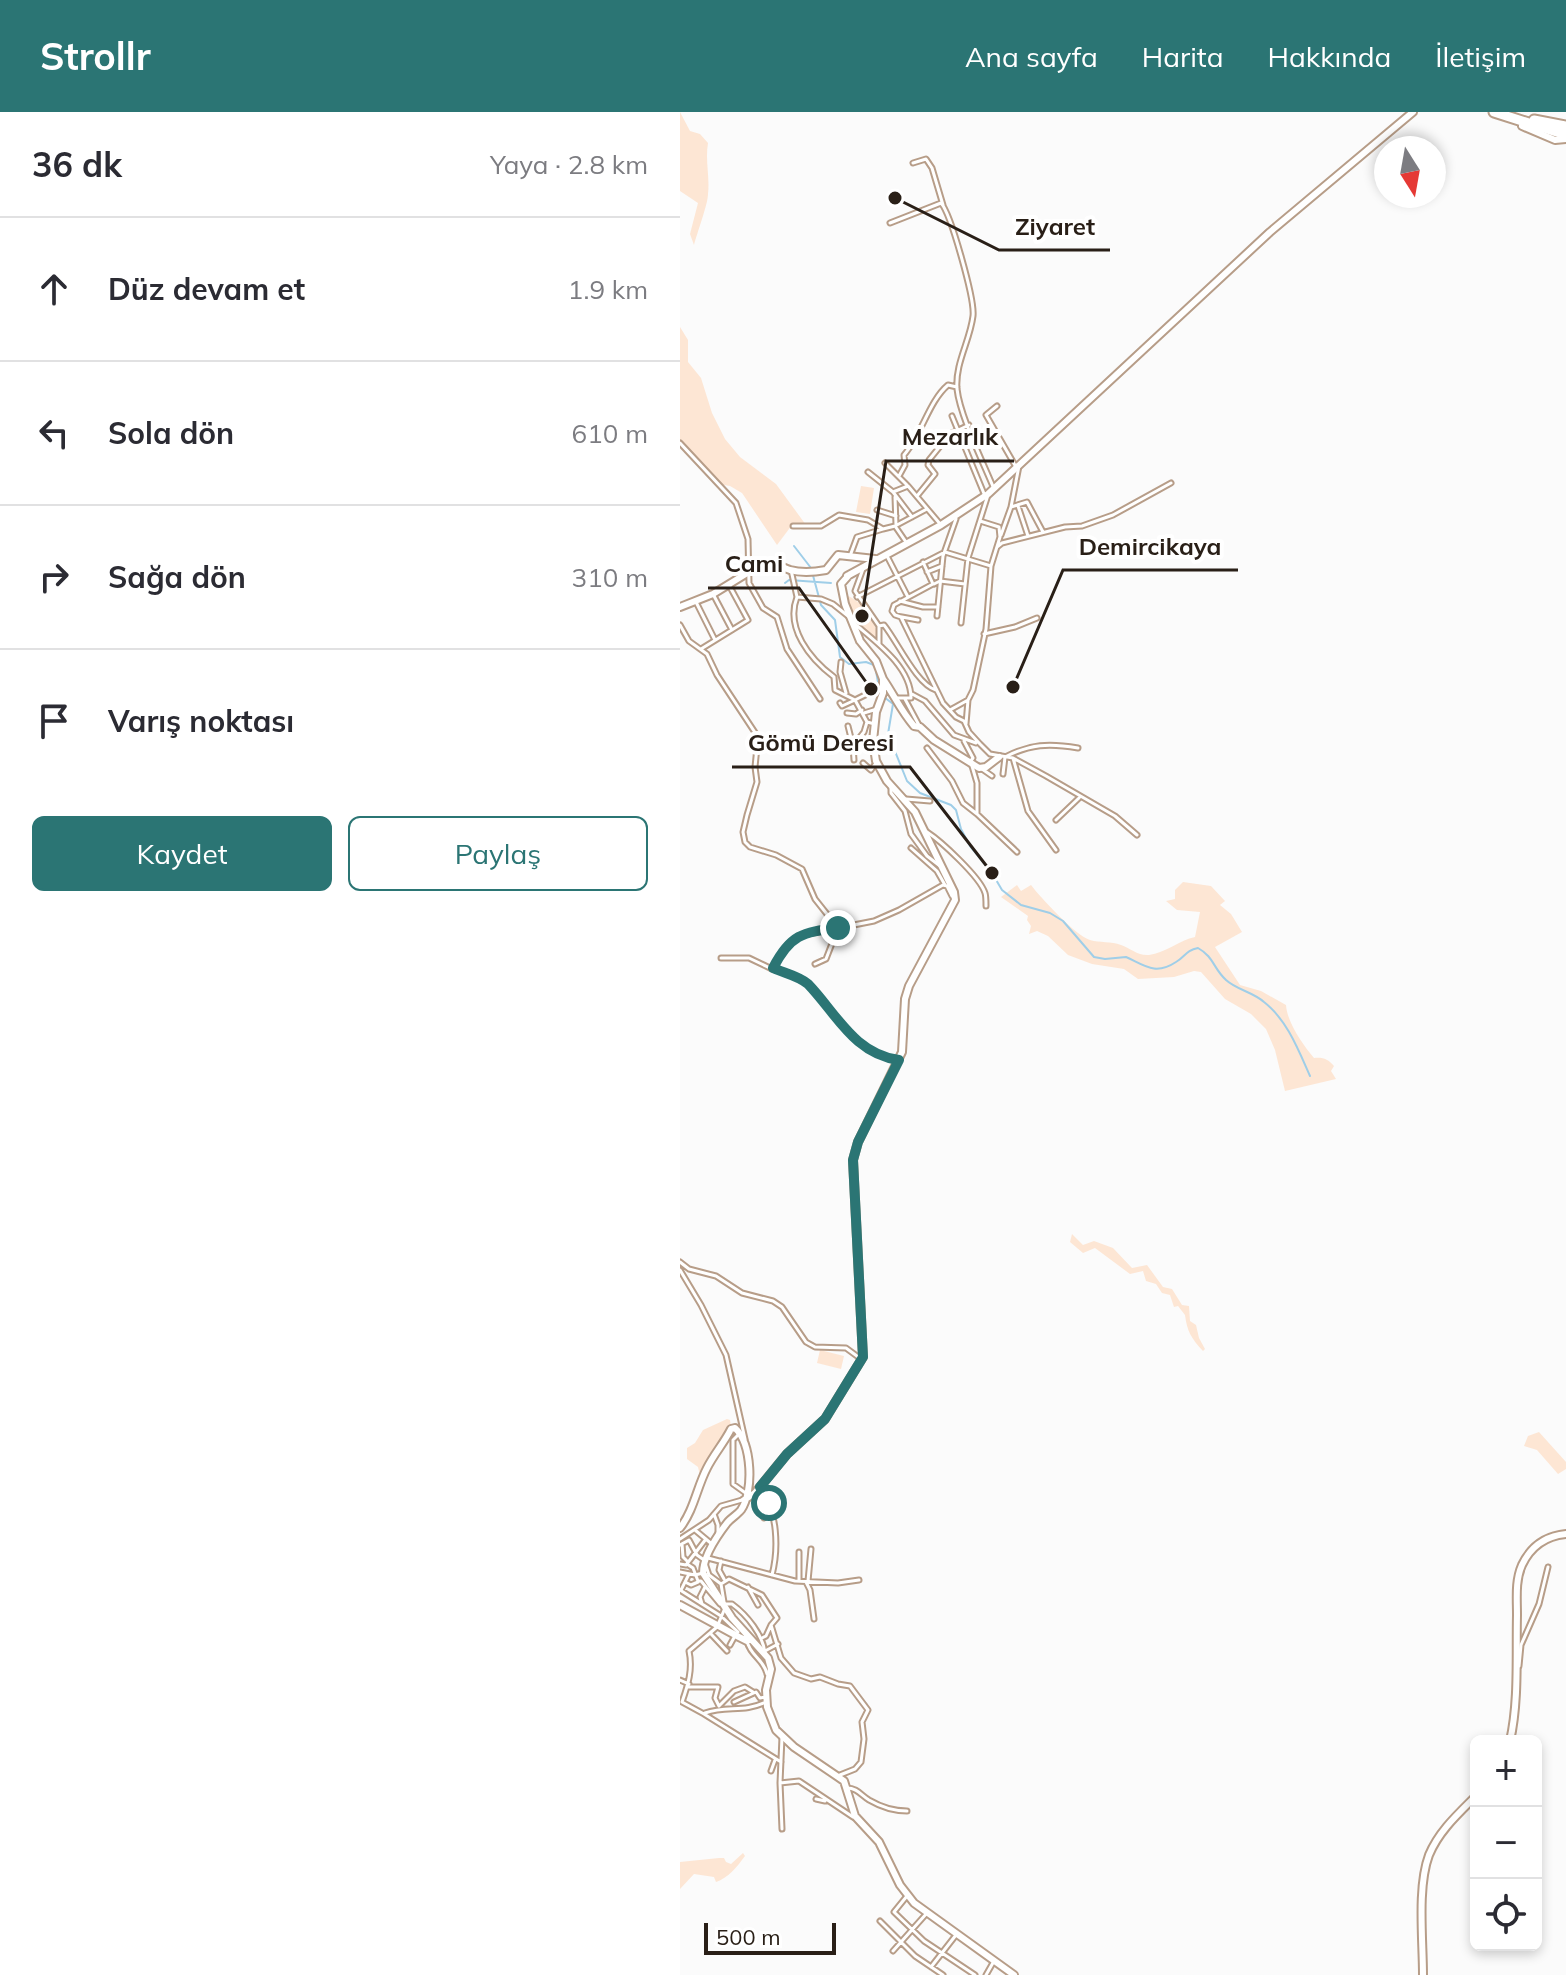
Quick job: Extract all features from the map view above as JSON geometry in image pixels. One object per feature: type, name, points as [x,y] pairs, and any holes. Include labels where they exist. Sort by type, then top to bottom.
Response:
[{"type":"highway","points":[[1494,112],[1565,132]]},
{"type":"highway","points":[[1504,112],[1565,132]]},
{"type":"street","points":[[853,746],[871,723],[880,689],[876,661],[860,641],[840,586],[849,575],[941,525],[989,493],[1282,221],[1357,162],[1413,112]]},
{"type":"street","points":[[1485,112],[1555,139],[1565,132]]},
{"type":"street","points":[[913,163],[926,159],[932,168],[955,232],[973,309],[957,387],[989,493],[968,558],[961,623]]},
{"type":"street","points":[[890,223],[933,205],[943,205]]},
{"type":"street","points":[[899,476],[905,465],[904,455],[940,393],[948,385],[957,387]]},
{"type":"street","points":[[997,406],[986,415],[1018,467],[1011,507],[991,566],[984,634],[973,690],[968,700],[966,724],[969,732],[990,754],[1013,758],[1115,816],[1137,835]]},
{"type":"street","points":[[952,416],[989,493]]},
{"type":"street","points":[[917,496],[935,474],[928,461],[950,434],[969,425]]},
{"type":"street","points":[[680,443],[736,503],[748,539],[749,583],[763,608],[777,617],[787,649],[820,699]]},
{"type":"street","points":[[885,463],[941,525]]},
{"type":"street","points":[[868,472],[894,493],[912,517]]},
{"type":"street","points":[[997,547],[1113,515],[1171,483]]},
{"type":"street","points":[[894,493],[907,485]]},
{"type":"street","points":[[894,493],[896,525],[907,543]]},
{"type":"street","points":[[1011,507],[1028,503],[1043,532]]},
{"type":"street","points":[[1017,506],[1028,536]]},
{"type":"street","points":[[850,556],[857,537],[896,525],[927,509]]},
{"type":"street","points":[[877,510],[896,516]]},
{"type":"street","points":[[793,526],[821,526],[839,515],[868,520],[883,529]]},
{"type":"street","points":[[937,616],[942,566],[957,515]]},
{"type":"street","points":[[980,521],[999,527],[1000,537]]},
{"type":"street","points":[[857,597],[945,552],[991,566]]},
{"type":"street","points":[[886,554],[908,597]]},
{"type":"street","points":[[680,607],[713,594],[762,564],[771,562],[791,570],[811,571],[826,570],[836,555],[878,558]]},
{"type":"street","points":[[923,562],[933,584]]},
{"type":"street","points":[[865,565],[856,585],[857,597],[879,626],[879,645]]},
{"type":"street","points":[[927,572],[942,566]]},
{"type":"street","points":[[791,570],[797,597],[792,613],[798,636],[834,677],[835,690],[855,700],[871,723],[876,762],[891,793],[905,811],[911,834],[927,856],[940,866]]},
{"type":"street","points":[[918,620],[895,615],[892,611],[894,605],[940,581],[965,584]]},
{"type":"street","points":[[701,649],[748,620],[729,585]]},
{"type":"street","points":[[713,594],[732,630]]},
{"type":"street","points":[[797,597],[818,598],[833,604],[879,645],[906,675],[912,694],[925,701],[954,735],[980,744]]},
{"type":"street","points":[[900,601],[938,607]]},
{"type":"street","points":[[696,602],[715,640]]},
{"type":"street","points":[[901,617],[936,690],[950,711],[966,724]]},
{"type":"street","points":[[984,634],[1037,618]]},
{"type":"street","points":[[680,625],[689,641],[707,654],[759,741],[755,767],[757,782],[743,832],[745,842],[802,869],[815,899],[838,928]]},
{"type":"street","points":[[879,626],[884,625],[908,664],[929,687],[936,690]]},
{"type":"street","points":[[841,662],[846,694]]},
{"type":"street","points":[[840,703],[842,706],[850,704],[880,689],[901,699],[911,698],[912,694]]},
{"type":"street","points":[[901,699],[905,715],[914,726],[992,776]]},
{"type":"street","points":[[950,711],[968,700]]},
{"type":"street","points":[[847,713],[877,709]]},
{"type":"street","points":[[848,726],[854,760]]},
{"type":"street","points":[[963,739],[973,758],[970,762],[977,783],[977,814]]},
{"type":"street","points":[[982,769],[1022,748],[1042,743],[1078,748]]},
{"type":"street","points":[[927,748],[952,781],[963,803],[1017,852]]},
{"type":"street","points":[[1002,757],[1003,774]]},
{"type":"street","points":[[1013,758],[1028,811],[1056,850]]},
{"type":"street","points":[[863,763],[872,770],[876,762]]},
{"type":"street","points":[[685,1582],[691,1585],[698,1581],[713,1545],[728,1522],[787,1454],[825,1419],[861,1359],[864,1348],[853,1160],[858,1142],[899,1060],[909,986],[955,896],[905,799],[887,781]]},
{"type":"street","points":[[1056,820],[1080,797]]},
{"type":"street","points":[[905,799],[930,801]]},
{"type":"street","points":[[923,831],[947,846],[977,880],[985,890],[986,906]]},
{"type":"street","points":[[911,848],[937,871],[954,903]]},
{"type":"street","points":[[773,968],[787,945],[798,936],[887,916],[945,885]]},
{"type":"street","points":[[815,964],[826,959],[838,928]]},
{"type":"street","points":[[721,958],[749,958],[805,982],[864,1047],[899,1060]]},
{"type":"street","points":[[680,1262],[689,1269],[716,1276],[742,1293],[773,1301],[782,1307],[806,1342],[815,1347],[846,1348],[861,1359]]},
{"type":"street","points":[[680,1270],[726,1355],[751,1494],[764,1518]]},
{"type":"street","points":[[680,1528],[699,1493],[709,1463],[731,1429],[735,1428],[743,1437]]},
{"type":"street","points":[[743,1437],[736,1435],[733,1440],[733,1484],[769,1503],[776,1553],[772,1575]]},
{"type":"street","points":[[681,1543],[721,1506],[751,1494]]},
{"type":"street","points":[[714,1514],[719,1536]]},
{"type":"street","points":[[695,1530],[713,1545]]},
{"type":"street","points":[[1510,1735],[1517,1586],[1522,1566],[1538,1543],[1566,1534]]},
{"type":"street","points":[[680,1564],[687,1562],[706,1539]]},
{"type":"street","points":[[681,1543],[689,1540],[709,1575],[723,1582],[733,1580],[762,1595],[777,1619],[766,1636],[761,1638]]},
{"type":"street","points":[[681,1543],[683,1557],[693,1568]]},
{"type":"street","points":[[811,1549],[807,1582],[814,1619]]},
{"type":"street","points":[[799,1552],[799,1582]]},
{"type":"street","points":[[721,1561],[719,1570],[723,1582],[724,1609],[717,1627],[689,1651],[692,1661],[682,1702],[781,1762]]},
{"type":"street","points":[[693,1568],[721,1561],[799,1582],[859,1580]]},
{"type":"street","points":[[693,1568],[704,1566]]},
{"type":"street","points":[[704,1566],[689,1574],[680,1590],[704,1606],[737,1607]]},
{"type":"street","points":[[704,1566],[738,1632]]},
{"type":"street","points":[[1515,1675],[1519,1669],[1521,1645],[1539,1604],[1548,1567]]},
{"type":"street","points":[[680,1572],[689,1574]]},
{"type":"street","points":[[698,1581],[724,1609]]},
{"type":"street","points":[[704,1606],[700,1597],[705,1587]]},
{"type":"street","points":[[748,1587],[758,1605]]},
{"type":"street","points":[[704,1606],[715,1599]]},
{"type":"street","points":[[724,1609],[732,1604],[737,1607],[761,1638],[771,1669],[766,1699],[768,1715],[782,1737],[839,1776],[847,1788],[857,1819]]},
{"type":"street","points":[[680,1605],[717,1627],[738,1632],[765,1652]]},
{"type":"street","points":[[771,1625],[781,1658],[794,1673],[850,1686],[866,1706],[867,1713],[862,1722],[864,1739],[861,1762],[855,1769],[839,1776]]},
{"type":"street","points":[[730,1645],[738,1632]]},
{"type":"street","points":[[711,1634],[727,1651]]},
{"type":"street","points":[[749,1639],[751,1654],[764,1665],[768,1684]]},
{"type":"street","points":[[765,1652],[778,1644]]},
{"type":"street","points":[[680,1680],[688,1686],[718,1687],[715,1698],[718,1708]]},
{"type":"street","points":[[704,1714],[718,1708],[734,1691],[745,1687],[766,1699]]},
{"type":"street","points":[[734,1702],[753,1692]]},
{"type":"street","points":[[718,1708],[744,1711],[766,1699]]},
{"type":"street","points":[[782,1737],[782,1829]]},
{"type":"street","points":[[771,1771],[775,1760]]},
{"type":"street","points":[[780,1783],[799,1781],[825,1801],[857,1819],[879,1842],[907,1896],[1014,1975]]},
{"type":"street","points":[[847,1788],[853,1788],[869,1800],[895,1811],[907,1811]]},
{"type":"street","points":[[816,1799],[825,1801]]},
{"type":"street","points":[[1423,1975],[1424,1883],[1429,1856],[1450,1822],[1470,1802]]},
{"type":"street","points":[[907,1896],[894,1912],[972,1974]]},
{"type":"street","points":[[893,1951],[927,1913]]},
{"type":"street","points":[[880,1921],[900,1943],[943,1975]]},
{"type":"street","points":[[931,1967],[957,1934]]},
{"type":"street","points":[[986,1975],[995,1960]]},
{"type":"shaded area","points":[[680,112],[690,131],[700,134],[708,143],[708,199],[694,245],[690,234],[698,203],[680,191]]},
{"type":"shaded area","points":[[680,327],[688,340],[688,362],[701,378],[712,413],[725,439],[740,457],[776,484],[806,525],[792,525],[777,545],[742,493],[718,484],[680,439]]},
{"type":"shaded area","points":[[861,486],[874,488],[870,514],[856,512]]},
{"type":"shaded area","points":[[844,594],[868,612],[875,624],[878,640],[875,641],[858,626]]},
{"type":"shaded area","points":[[1183,882],[1211,886],[1225,901],[1220,905],[1231,914],[1242,932],[1215,947],[1240,985],[1261,991],[1286,1005],[1289,1019],[1301,1040],[1314,1058],[1325,1059],[1334,1066],[1331,1071],[1336,1079],[1285,1091],[1275,1050],[1266,1029],[1251,1014],[1225,999],[1201,972],[1138,979],[1124,969],[1092,964],[1068,955],[1048,936],[1037,931],[1029,934],[1031,926],[1028,916],[1001,897],[1017,885],[1021,891],[1031,885],[1059,916],[1084,937],[1149,955],[1195,937],[1200,912],[1177,910],[1166,901],[1175,899],[1175,890]]},
{"type":"shaded area","points":[[1072,1234],[1083,1245],[1094,1241],[1113,1248],[1132,1268],[1147,1265],[1163,1287],[1172,1289],[1182,1305],[1189,1306],[1190,1321],[1196,1325],[1205,1349],[1203,1351],[1193,1338],[1185,1315],[1178,1306],[1174,1307],[1170,1295],[1162,1293],[1156,1284],[1146,1281],[1143,1271],[1130,1274],[1095,1248],[1083,1253],[1070,1242]]},
{"type":"shaded area","points":[[820,1350],[844,1356],[841,1369],[817,1363]]},
{"type":"shaded area","points":[[727,1419],[731,1426],[700,1476],[698,1467],[687,1459],[687,1448],[695,1443],[703,1430]]},
{"type":"shaded area","points":[[1539,1432],[1566,1462],[1566,1469],[1558,1474],[1537,1450],[1524,1446],[1528,1436]]},
{"type":"shaded area","points":[[743,1853],[745,1856],[739,1864],[720,1880],[716,1882],[714,1877],[694,1874],[680,1889],[680,1862],[724,1858],[731,1864]]},
{"type":"waterway","points":[[794,546],[811,568],[821,605],[835,620],[840,657],[849,664],[866,662],[874,665]]},
{"type":"waterway","points":[[785,583],[789,580],[831,583]]},
{"type":"waterway","points":[[876,671],[879,688]]},
{"type":"waterway","points":[[884,697],[893,704],[888,734],[907,781],[920,793],[956,810],[970,846],[1002,890],[1021,905],[1050,913],[1063,921],[1094,957],[1126,957],[1156,969],[1169,966],[1198,948],[1226,980],[1272,1009],[1291,1036],[1310,1076]]},
{"type":"waterway","points":[[853,1688],[867,1705]]},
{"type":"place","name":"Ziyaret","points":[[895,198]]},
{"type":"place","name":"Mezarlık","points":[[862,616]]},
{"type":"place","name":"Demircikaya","points":[[1013,687]]},
{"type":"place","name":"Cami","points":[[871,689]]},
{"type":"place","name":"Gömü Deresi","points":[[992,873]]},
{"type":"route","points":[[769,1503],[760,1487],[787,1454],[825,1419],[863,1357],[853,1160],[858,1142],[899,1060],[864,1047],[805,982],[773,968],[787,945],[798,936],[838,928]]}]
